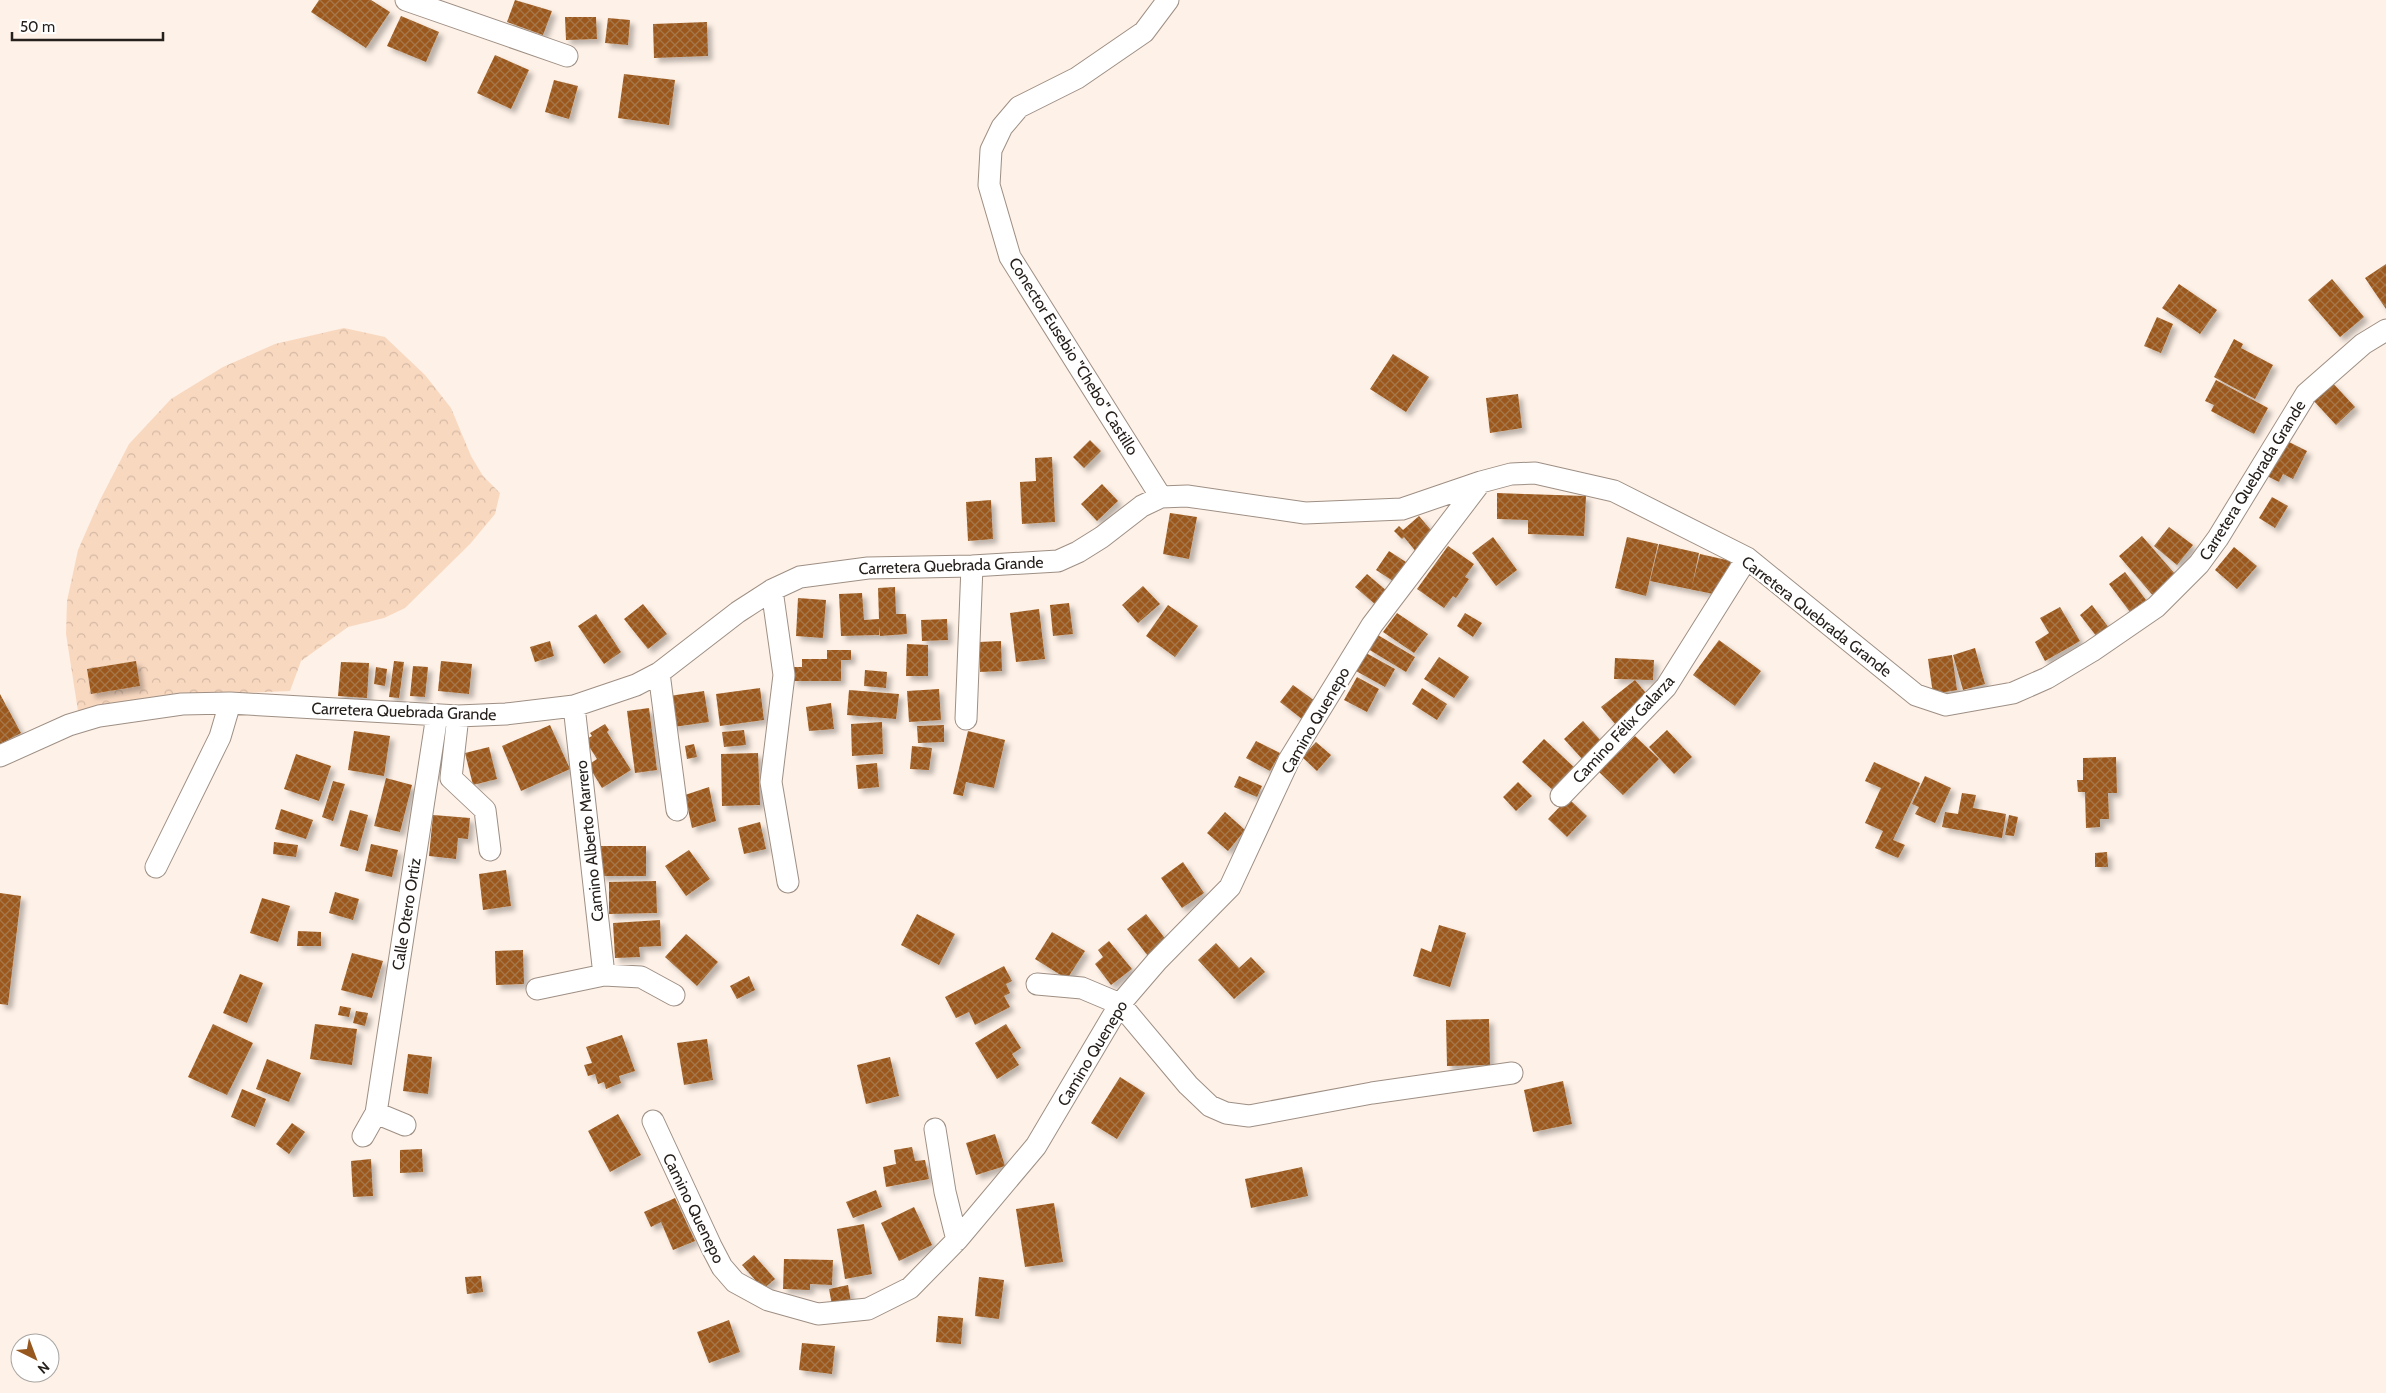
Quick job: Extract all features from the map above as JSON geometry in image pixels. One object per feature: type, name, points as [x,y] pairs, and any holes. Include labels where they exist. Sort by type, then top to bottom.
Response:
[{"type":"street","points":[[406,0],[567,56]]},
{"type":"street","name":"Conector Eusebio \"Chebo\" Castillo","points":[[1161,497],[1010,257],[988,185],[992,150],[1002,127],[1019,107],[1077,78],[1144,32],[1168,0]]},
{"type":"street","name":"Carretera Quebrada Grande","points":[[0,756],[69,725],[99,716],[182,704],[230,703],[447,715],[506,714],[574,706],[636,685],[659,673],[738,612],[772,590],[800,577],[868,568],[972,566],[1058,560],[1094,542],[1142,506],[1161,497],[1187,496],[1305,513],[1402,509],[1481,482],[1512,474],[1535,473],[1614,491],[1747,558],[1916,695],[1946,705],[2014,692],[2047,678],[2092,651],[2149,612],[2176,589],[2199,564],[2218,538],[2306,394],[2363,344],[2386,330]]},
{"type":"street","name":"Camino Quenepo","points":[[653,1121],[722,1267],[736,1282],[768,1300],[818,1314],[868,1309],[910,1288],[957,1240],[1036,1146],[1120,1004],[1157,961],[1230,886],[1289,760],[1372,625],[1481,482]]},
{"type":"street","name":"Camino Félix Galarza","points":[[1561,796],[1666,687],[1747,558]]},
{"type":"street","points":[[966,719],[972,566]]},
{"type":"street","points":[[772,590],[784,675],[771,782],[788,882]]},
{"type":"street","points":[[659,673],[677,810]]},
{"type":"street","points":[[156,868],[220,737],[230,703]]},
{"type":"street","name":"Camino Alberto Marrero","points":[[574,706],[604,975]]},
{"type":"street","points":[[447,715],[450,778],[485,810],[490,850]]},
{"type":"street","name":"Calle Otero Ortiz","points":[[376,1113],[447,715]]},
{"type":"street","points":[[536,989],[604,975],[641,977],[674,995]]},
{"type":"street","points":[[1037,984],[1082,988],[1120,1004],[1188,1085],[1210,1106],[1226,1113],[1248,1116],[1372,1093],[1512,1073]]},
{"type":"street","points":[[363,1136],[376,1113],[405,1125]]},
{"type":"street","points":[[935,1129],[945,1192],[957,1240]]},
{"type":"green space","points":[[344,328],[385,337],[425,375],[451,408],[471,456],[483,476],[500,493],[495,514],[470,544],[405,608],[384,618],[348,627],[301,661],[290,691],[152,697],[78,711],[66,634],[67,601],[78,550],[100,500],[129,444],[171,399],[223,367],[275,344]]},
{"type":"building","points":[[319,0],[371,0],[390,12],[366,48],[311,12]]},
{"type":"building","points":[[515,0],[552,11],[543,35],[507,22]]},
{"type":"building","points":[[401,16],[439,32],[426,62],[387,46]]},
{"type":"building","points":[[565,17],[596,17],[597,39],[566,40]]},
{"type":"building","points":[[608,18],[630,20],[628,45],[605,43]]},
{"type":"building","points":[[707,22],[708,56],[654,58],[653,24]]},
{"type":"building","points":[[495,55],[529,70],[511,109],[477,93]]},
{"type":"building","points":[[624,74],[675,80],[669,125],[618,118]]},
{"type":"building","points":[[554,80],[578,86],[569,119],[545,112]]},
{"type":"building","points":[[2386,264],[2386,309],[2365,278]]},
{"type":"building","points":[[2332,279],[2364,317],[2340,337],[2308,300]]},
{"type":"building","points":[[2179,284],[2217,310],[2200,334],[2162,308]]},
{"type":"building","points":[[2157,317],[2173,324],[2161,353],[2144,346]]},
{"type":"building","points":[[2234,339],[2243,344],[2241,348],[2273,365],[2255,399],[2214,377]]},
{"type":"building","points":[[1393,354],[1429,377],[1406,412],[1370,389]]},
{"type":"building","points":[[2216,380],[2268,408],[2254,434],[2211,411],[2214,405],[2205,401]]},
{"type":"building","points":[[2331,381],[2355,407],[2336,425],[2312,399]]},
{"type":"building","points":[[1518,394],[1522,428],[1490,433],[1486,398]]},
{"type":"building","points":[[2283,439],[2307,451],[2293,479],[2283,474],[2279,482],[2265,475]]},
{"type":"building","points":[[1090,440],[1101,451],[1084,468],[1073,457]]},
{"type":"building","points":[[1052,457],[1055,522],[1022,524],[1020,482],[1036,481],[1035,458]]},
{"type":"building","points":[[1102,484],[1118,501],[1097,521],[1081,504]]},
{"type":"building","points":[[1497,493],[1586,496],[1584,536],[1528,534],[1528,520],[1497,519]]},
{"type":"building","points":[[2272,497],[2288,506],[2275,528],[2259,518]]},
{"type":"building","points":[[991,500],[993,539],[968,541],[966,502]]},
{"type":"building","points":[[1170,513],[1197,517],[1189,559],[1163,554]]},
{"type":"building","points":[[1419,516],[1436,536],[1417,553],[1404,537],[1402,539],[1394,531],[1399,526],[1403,530]]},
{"type":"building","points":[[2169,527],[2193,545],[2177,565],[2154,546]]},
{"type":"building","points":[[2142,536],[2175,574],[2162,586],[2165,589],[2155,598],[2119,556]]},
{"type":"building","points":[[1493,537],[1517,570],[1496,586],[1472,553]]},
{"type":"building","points":[[1627,537],[1658,544],[1646,596],[1615,588]]},
{"type":"building","points":[[1659,544],[1699,553],[1692,586],[1700,554],[1731,561],[1723,596],[1650,581]]},
{"type":"building","points":[[1448,546],[1474,564],[1465,577],[1469,579],[1456,598],[1453,596],[1444,608],[1417,589]]},
{"type":"building","points":[[2234,547],[2257,566],[2237,589],[2215,570]]},
{"type":"building","points":[[1389,551],[1409,564],[1396,583],[1376,570]]},
{"type":"building","points":[[2125,572],[2146,600],[2130,612],[2109,584]]},
{"type":"building","points":[[1367,574],[1388,592],[1376,605],[1355,587]]},
{"type":"building","points":[[1143,586],[1160,604],[1138,623],[1122,605]]},
{"type":"building","points":[[895,587],[896,614],[906,614],[907,634],[880,636],[879,626],[879,635],[841,636],[839,594],[862,593],[864,620],[879,619],[878,588]]},
{"type":"building","points":[[798,598],[826,600],[823,638],[796,636]]},
{"type":"building","points":[[1069,603],[1073,634],[1053,636],[1050,605]]},
{"type":"building","points":[[643,604],[667,634],[648,649],[624,619]]},
{"type":"building","points":[[1168,605],[1198,626],[1175,657],[1146,636]]},
{"type":"building","points":[[2092,605],[2109,628],[2097,637],[2080,615]]},
{"type":"building","points":[[2060,607],[2080,641],[2045,661],[2035,642],[2049,633],[2040,618]]},
{"type":"building","points":[[1039,609],[1045,659],[1016,662],[1010,613]]},
{"type":"building","points":[[1397,613],[1428,634],[1414,653],[1383,632]]},
{"type":"building","points":[[1465,613],[1482,623],[1473,637],[1457,626]]},
{"type":"building","points":[[596,614],[621,652],[604,664],[578,626]]},
{"type":"building","points":[[947,619],[948,640],[922,641],[921,620]]},
{"type":"building","points":[[1376,634],[1415,657],[1406,672],[1368,649]]},
{"type":"building","points":[[1719,640],[1761,671],[1735,706],[1693,675]]},
{"type":"building","points":[[550,641],[554,656],[535,662],[530,647]]},
{"type":"building","points":[[1001,641],[1002,671],[980,672],[979,642]]},
{"type":"building","points":[[907,644],[928,645],[928,676],[906,676]]},
{"type":"building","points":[[1975,648],[1985,684],[1963,690],[1953,655]]},
{"type":"building","points":[[827,650],[851,650],[851,660],[841,660],[841,681],[792,681],[793,667],[802,667],[802,659],[827,659]]},
{"type":"building","points":[[1366,653],[1395,669],[1385,687],[1356,671]]},
{"type":"building","points":[[1952,655],[1957,690],[1933,694],[1928,659]]},
{"type":"building","points":[[1439,657],[1469,677],[1454,698],[1424,679]]},
{"type":"building","points":[[1615,658],[1654,660],[1653,680],[1614,679]]},
{"type":"building","points":[[136,661],[140,686],[91,694],[87,669]]},
{"type":"building","points":[[394,661],[404,662],[399,698],[389,697]]},
{"type":"building","points":[[441,661],[472,664],[469,694],[438,691]]},
{"type":"building","points":[[341,662],[369,663],[367,698],[338,696]]},
{"type":"building","points":[[413,666],[428,667],[425,697],[410,696]]},
{"type":"building","points":[[376,667],[387,669],[385,686],[374,684]]},
{"type":"building","points":[[865,670],[887,672],[886,688],[864,686]]},
{"type":"building","points":[[1357,677],[1379,689],[1367,712],[1344,700]]},
{"type":"building","points":[[1635,680],[1650,698],[1616,725],[1601,707]]},
{"type":"building","points":[[1293,685],[1315,701],[1302,719],[1280,702]]},
{"type":"building","points":[[760,688],[764,720],[720,726],[716,694]]},
{"type":"building","points":[[1422,688],[1447,704],[1437,720],[1412,704]]},
{"type":"building","points":[[939,689],[941,720],[909,722],[907,691]]},
{"type":"building","points":[[849,690],[899,694],[896,719],[847,715]]},
{"type":"building","points":[[704,691],[709,722],[673,727],[669,696]]},
{"type":"building","points":[[0,694],[21,733],[0,744]]},
{"type":"building","points":[[831,703],[834,729],[809,731],[806,707]]},
{"type":"building","points":[[649,708],[657,770],[635,773],[627,711]]},
{"type":"building","points":[[1583,721],[1603,743],[1584,761],[1564,739]]},
{"type":"building","points":[[882,722],[883,754],[852,756],[851,724]]},
{"type":"building","points":[[605,724],[609,730],[607,732],[631,770],[602,788],[588,765],[597,759],[585,740],[592,736],[590,733]]},
{"type":"building","points":[[550,725],[570,769],[521,791],[502,746]]},
{"type":"building","points":[[944,725],[944,742],[918,743],[917,726]]},
{"type":"building","points":[[744,730],[746,745],[724,747],[722,732]]},
{"type":"building","points":[[1667,730],[1692,757],[1674,774],[1649,747]]},
{"type":"building","points":[[354,731],[390,736],[384,776],[348,770]]},
{"type":"building","points":[[968,731],[1005,740],[994,788],[966,782],[963,796],[953,794]]},
{"type":"building","points":[[1635,736],[1659,759],[1623,795],[1599,772]]},
{"type":"building","points":[[1544,739],[1577,770],[1556,793],[1522,762]]},
{"type":"building","points":[[1256,741],[1280,753],[1270,771],[1246,758]]},
{"type":"building","points":[[1316,742],[1331,755],[1317,771],[1302,757]]},
{"type":"building","points":[[694,744],[697,757],[687,759],[685,746]]},
{"type":"building","points":[[912,746],[932,748],[929,770],[910,769]]},
{"type":"building","points":[[489,747],[497,779],[473,785],[465,753]]},
{"type":"building","points":[[758,753],[760,805],[722,806],[721,754]]},
{"type":"building","points":[[296,754],[331,766],[319,801],[284,789]]},
{"type":"building","points":[[2116,757],[2117,793],[2108,793],[2109,819],[2100,819],[2100,827],[2086,828],[2085,792],[2078,792],[2077,780],[2083,780],[2083,758]]},
{"type":"building","points":[[1874,762],[1920,783],[1893,840],[1905,845],[1898,858],[1875,848],[1883,831],[1865,823],[1881,788],[1865,781]]},
{"type":"building","points":[[877,763],[879,787],[858,789],[856,765]]},
{"type":"building","points":[[1239,776],[1262,786],[1257,797],[1234,787]]},
{"type":"building","points":[[1925,776],[1951,788],[1935,823],[1915,814],[1919,807],[1912,804]]},
{"type":"building","points":[[386,778],[412,785],[400,832],[374,826]]},
{"type":"building","points":[[333,781],[345,784],[333,821],[322,817]]},
{"type":"building","points":[[1518,782],[1532,796],[1516,811],[1503,797]]},
{"type":"building","points":[[709,787],[716,821],[692,828],[685,795]]},
{"type":"building","points":[[1962,793],[1976,795],[1973,808],[2006,814],[2002,838],[1942,827],[1945,812],[1958,814]]},
{"type":"building","points":[[1568,798],[1587,816],[1567,837],[1548,819]]},
{"type":"building","points":[[281,809],[313,820],[306,839],[275,829]]},
{"type":"building","points":[[350,810],[368,815],[358,851],[340,846]]},
{"type":"building","points":[[1225,812],[1245,830],[1228,851],[1207,833]]},
{"type":"building","points":[[433,815],[470,818],[468,839],[458,838],[456,859],[429,856]]},
{"type":"building","points":[[2009,815],[2018,817],[2014,836],[2005,835]]},
{"type":"building","points":[[760,822],[766,849],[744,854],[738,828]]},
{"type":"building","points":[[274,842],[298,845],[296,857],[273,854]]},
{"type":"building","points":[[371,844],[398,850],[392,877],[365,871]]},
{"type":"building","points":[[600,846],[646,846],[646,876],[600,876]]},
{"type":"building","points":[[689,850],[710,879],[686,896],[665,866]]},
{"type":"building","points":[[2107,852],[2108,867],[2095,867],[2095,853]]},
{"type":"building","points":[[1183,862],[1204,893],[1182,908],[1161,878]]},
{"type":"building","points":[[506,870],[511,906],[483,910],[479,874]]},
{"type":"building","points":[[656,881],[657,913],[609,914],[609,882]]},
{"type":"building","points":[[335,892],[359,899],[353,920],[329,913]]},
{"type":"building","points":[[0,893],[21,896],[8,1005],[0,1004]]},
{"type":"building","points":[[262,898],[290,906],[278,942],[250,933]]},
{"type":"building","points":[[917,914],[955,934],[939,965],[901,945]]},
{"type":"building","points":[[1146,914],[1167,941],[1148,956],[1127,929]]},
{"type":"building","points":[[660,920],[661,946],[639,947],[640,957],[615,958],[613,923]]},
{"type":"building","points":[[1439,925],[1466,933],[1450,987],[1413,976],[1421,948],[1431,952]]},
{"type":"building","points":[[298,931],[321,932],[321,946],[297,946]]},
{"type":"building","points":[[1052,932],[1085,951],[1067,979],[1035,959]]},
{"type":"building","points":[[686,934],[718,962],[697,986],[665,957]]},
{"type":"building","points":[[1109,941],[1132,969],[1111,985],[1095,964],[1103,957],[1098,950]]},
{"type":"building","points":[[1216,943],[1239,968],[1251,957],[1265,972],[1234,999],[1198,960]]},
{"type":"building","points":[[523,950],[524,984],[496,985],[495,951]]},
{"type":"building","points":[[352,953],[383,961],[372,998],[341,990]]},
{"type":"building","points":[[1004,966],[1012,981],[1006,984],[1010,993],[1004,996],[1010,1007],[975,1025],[969,1012],[956,1018],[945,997]]},
{"type":"building","points":[[240,974],[263,983],[247,1023],[223,1013]]},
{"type":"building","points":[[749,976],[755,990],[737,999],[730,986]]},
{"type":"building","points":[[340,1006],[351,1008],[349,1017],[338,1015]]},
{"type":"building","points":[[356,1011],[368,1013],[365,1026],[353,1023]]},
{"type":"building","points":[[1489,1019],[1490,1065],[1447,1066],[1446,1020]]},
{"type":"building","points":[[213,1024],[253,1043],[227,1095],[188,1077]]},
{"type":"building","points":[[315,1024],[357,1029],[352,1065],[310,1059]]},
{"type":"building","points":[[1006,1024],[1021,1048],[1012,1054],[1019,1065],[997,1079],[975,1043]]},
{"type":"building","points":[[622,1035],[635,1071],[619,1076],[621,1083],[606,1089],[604,1082],[598,1084],[595,1074],[588,1076],[584,1065],[592,1063],[586,1047]]},
{"type":"building","points":[[707,1039],[713,1080],[684,1085],[677,1043]]},
{"type":"building","points":[[408,1054],[432,1057],[428,1094],[403,1091]]},
{"type":"building","points":[[890,1057],[899,1096],[866,1104],[857,1065]]},
{"type":"building","points":[[267,1059],[301,1073],[289,1102],[256,1089]]},
{"type":"building","points":[[1120,1077],[1145,1093],[1117,1139],[1091,1123]]},
{"type":"building","points":[[1563,1081],[1572,1124],[1533,1132],[1524,1090]]},
{"type":"building","points":[[242,1089],[266,1099],[255,1127],[231,1117]]},
{"type":"building","points":[[618,1114],[641,1155],[610,1172],[588,1131]]},
{"type":"building","points":[[292,1123],[305,1132],[289,1154],[276,1144]]},
{"type":"building","points":[[995,1134],[1005,1166],[976,1175],[966,1143]]},
{"type":"building","points":[[912,1147],[915,1161],[925,1160],[929,1179],[886,1187],[883,1167],[896,1164],[894,1150]]},
{"type":"building","points":[[422,1149],[423,1172],[400,1173],[400,1150]]},
{"type":"building","points":[[371,1159],[373,1196],[353,1197],[351,1161]]},
{"type":"building","points":[[1302,1167],[1308,1196],[1251,1208],[1245,1179]]},
{"type":"building","points":[[876,1190],[882,1207],[853,1218],[846,1202]]},
{"type":"building","points":[[675,1198],[695,1241],[673,1250],[661,1222],[651,1227],[644,1212]]},
{"type":"building","points":[[1054,1203],[1063,1262],[1025,1267],[1016,1209]]},
{"type":"building","points":[[914,1207],[932,1245],[899,1261],[881,1223]]},
{"type":"building","points":[[864,1224],[872,1274],[845,1279],[837,1229]]},
{"type":"building","points":[[754,1255],[775,1279],[763,1289],[742,1265]]},
{"type":"building","points":[[784,1259],[833,1260],[832,1285],[810,1284],[810,1290],[783,1289]]},
{"type":"building","points":[[481,1276],[483,1292],[467,1294],[465,1277]]},
{"type":"building","points":[[979,1277],[1004,1280],[999,1319],[975,1316]]},
{"type":"building","points":[[848,1285],[851,1302],[832,1305],[829,1289]]},
{"type":"building","points":[[938,1316],[963,1318],[961,1344],[936,1342]]},
{"type":"building","points":[[729,1320],[740,1352],[709,1363],[697,1332]]},
{"type":"building","points":[[802,1343],[835,1346],[832,1374],[799,1370]]}]
